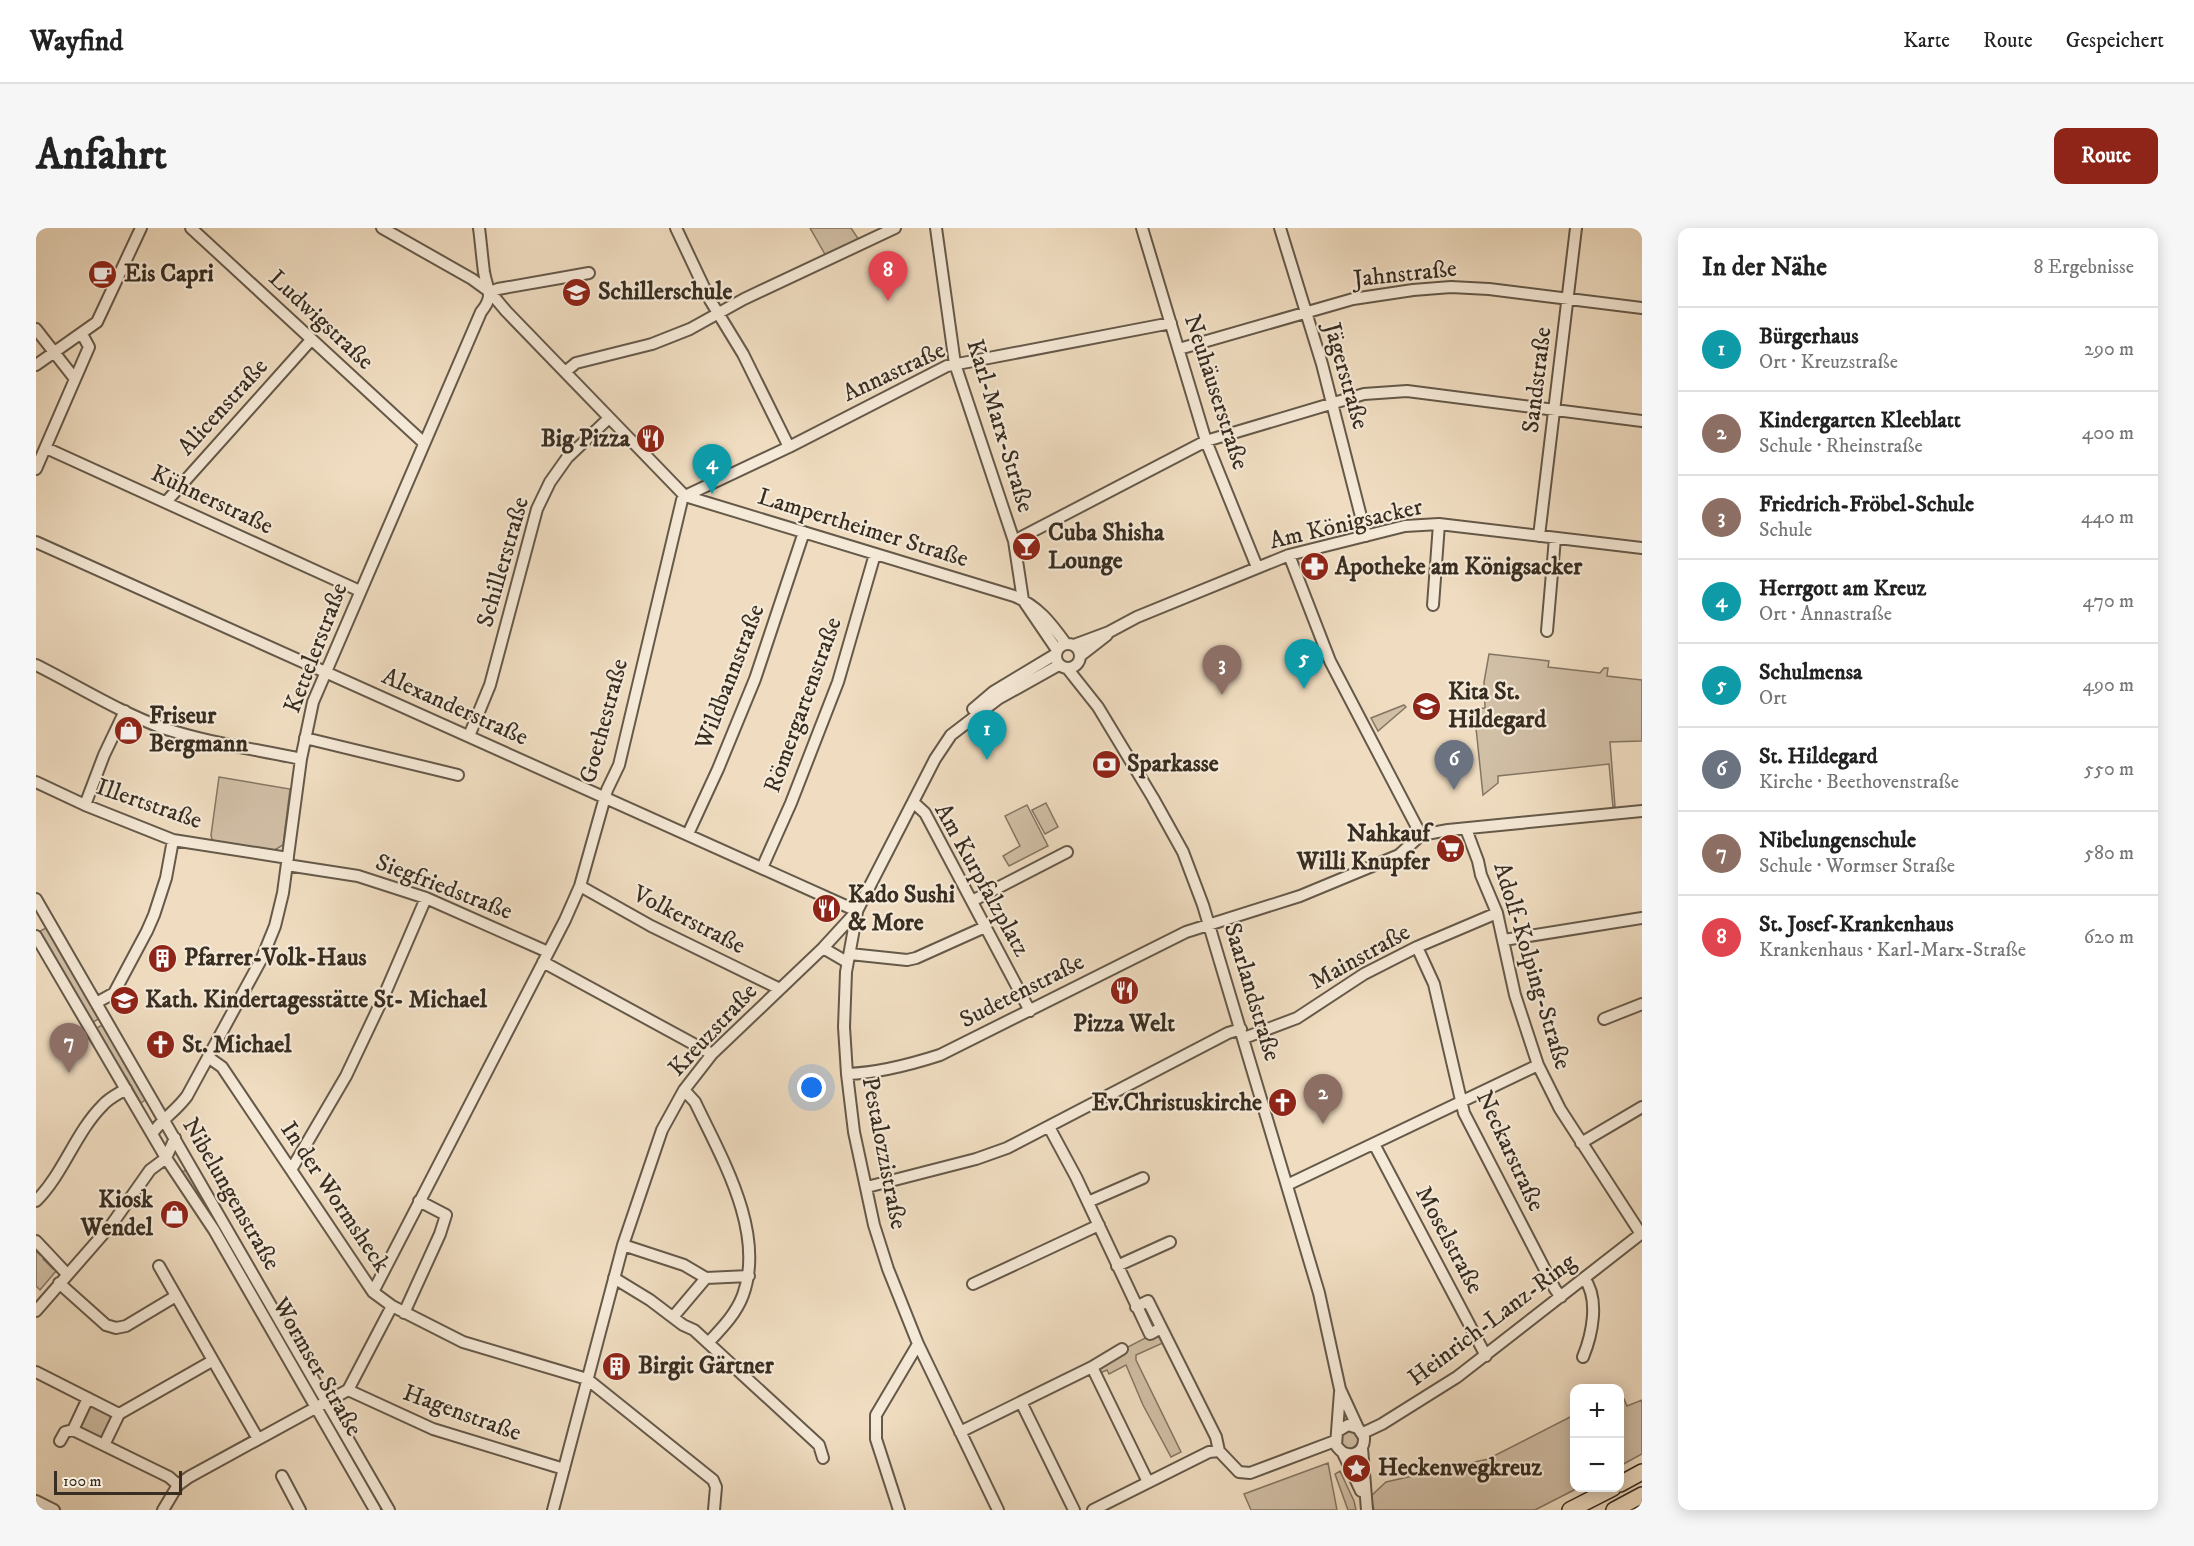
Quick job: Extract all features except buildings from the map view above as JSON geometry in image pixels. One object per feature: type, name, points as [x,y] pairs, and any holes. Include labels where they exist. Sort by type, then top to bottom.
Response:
[{"type":"highway","points":[[1624,1482],[1642,1472]]},
{"type":"highway","points":[[1570,1510],[1605,1492]]},
{"type":"highway","points":[[1614,1510],[1642,1495]]},
{"type":"street","points":[[36,365],[97,322],[141,228]]},
{"type":"street","name":"Ludwigstraße","points":[[191,228],[424,443]]},
{"type":"street","name":"Lampertheimer Straße","points":[[382,228],[472,279],[490,292],[685,496],[1023,600]]},
{"type":"street","points":[[479,228],[484,256],[484,273],[490,292],[589,273]]},
{"type":"street","points":[[676,228],[695,271],[751,369],[789,447]]},
{"type":"street","points":[[565,372],[576,363],[652,344],[690,329],[744,299],[895,228]]},
{"type":"street","name":"Karl-Marx-Straße","points":[[936,228],[955,364],[1014,541],[1023,600]]},
{"type":"street","name":"Neuhäuserstraße","points":[[1142,228],[1206,441],[1257,567]]},
{"type":"street","name":"Jägerstraße","points":[[1281,228],[1333,403],[1366,536]]},
{"type":"street","name":"Sandstraße","points":[[1539,536],[1576,228]]},
{"type":"street","name":"Jahnstraße","points":[[1179,349],[1353,299],[1413,290],[1451,287],[1489,289],[1642,308]]},
{"type":"street","name":"Kettelerstraße","points":[[152,1134],[163,1118],[174,1112],[187,1096],[271,937],[283,893],[305,738],[313,702],[481,312],[487,305],[490,292]]},
{"type":"street","name":"Annastraße","points":[[685,496],[955,364],[1171,322]]},
{"type":"street","points":[[36,329],[75,380]]},
{"type":"street","points":[[36,470],[89,347],[82,334]]},
{"type":"street","name":"Alicenstraße","points":[[166,502],[311,340]]},
{"type":"street","points":[[1014,541],[1206,441],[1364,394],[1407,391],[1642,421]]},
{"type":"street","name":"Schillerstraße","points":[[469,736],[490,685],[537,508],[550,482],[567,458],[609,418]]},
{"type":"street","name":"Kühnerstraße","points":[[46,448],[360,591]]},
{"type":"street","name":"Goethestraße","points":[[373,1292],[546,957],[580,886],[605,797],[619,765],[682,500],[685,496]]},
{"type":"street","points":[[1433,605],[1432,594],[1439,524]]},
{"type":"street","name":"Am Königsacker","points":[[1109,632],[1072,668],[1063,654],[1137,617],[1289,555],[1405,526],[1439,524],[1642,548]]},
{"type":"street","name":"Wildbannstraße","points":[[688,834],[755,679],[804,532]]},
{"type":"street","points":[[1547,631],[1555,538]]},
{"type":"street","name":"Alexanderstraße","points":[[36,542],[857,911]]},
{"type":"street","name":"Römergartenstraße","points":[[762,868],[812,752],[838,682],[875,554]]},
{"type":"street","points":[[1289,555],[1330,661],[1421,835],[1434,831],[1642,812]]},
{"type":"street","points":[[1023,600],[1048,619],[1063,654]]},
{"type":"street","name":"Saarlandstraße","points":[[1091,698],[1078,649],[1063,654],[1091,698],[1122,746],[1176,839],[1209,925],[1319,1293],[1340,1389],[1360,1430]]},
{"type":"street","name":"Kreuzstraße","points":[[553,1510],[623,1245],[662,1130],[684,1090],[712,1054],[823,948],[857,911],[935,759],[973,708],[993,692],[1063,654]]},
{"type":"street","points":[[36,665],[125,711],[162,727],[200,739],[302,759]]},
{"type":"street","points":[[85,806],[104,755],[125,711]]},
{"type":"street","points":[[305,738],[458,775]]},
{"type":"street","name":"Illertstraße","points":[[36,782],[85,806],[173,840],[287,862]]},
{"type":"street","name":"Am Kurpfalzplatz","points":[[913,802],[925,813],[1030,1011]]},
{"type":"street","name":"Adolf-Kolping-Straße","points":[[1466,829],[1481,875],[1497,913],[1515,994],[1538,1065],[1560,1109],[1642,1234]]},
{"type":"street","name":"Sudetenstraße","points":[[846,1074],[870,1073],[911,1065],[940,1055],[1196,928],[1300,896],[1399,855],[1421,835]]},
{"type":"street","points":[[96,1003],[114,993],[151,923],[166,878],[173,840]]},
{"type":"street","points":[[972,901],[1067,852]]},
{"type":"street","name":"Siegfriedstraße","points":[[287,862],[358,876],[426,898],[546,957],[712,1054]]},
{"type":"street","name":"Volkerstraße","points":[[580,886],[651,926],[780,989]]},
{"type":"street","points":[[291,1170],[346,1076],[426,898]]},
{"type":"street","name":"Nibelungenstraße","points":[[36,899],[389,1510]]},
{"type":"street","name":"Pestalozzistraße","points":[[857,911],[844,1006],[846,1074],[854,1132],[874,1226],[884,1258],[918,1344],[998,1510]]},
{"type":"street","name":"Mainstraße","points":[[867,1187],[976,1159],[1008,1148],[1218,1038],[1243,1034],[1297,1018],[1364,974],[1417,947],[1497,913]]},
{"type":"street","points":[[1504,940],[1642,918]]},
{"type":"street","points":[[823,948],[849,958],[907,960],[985,927]]},
{"type":"street","name":"Wormser Straße","points":[[36,936],[166,1158],[214,1230],[375,1510]]},
{"type":"street","points":[[834,937],[849,958]]},
{"type":"street","name":"Neckarstraße","points":[[1417,947],[1434,984],[1464,1113],[1561,1297]]},
{"type":"street","points":[[1604,1019],[1642,1004]]},
{"type":"street","name":"In der Wormsheck","points":[[208,1057],[222,1067],[373,1292],[392,1306],[463,1342],[587,1379]]},
{"type":"street","points":[[1287,1185],[1538,1065]]},
{"type":"street","points":[[36,1202],[55,1179],[87,1125],[98,1111],[126,1089]]},
{"type":"street","points":[[684,1090],[695,1102],[736,1190],[747,1230],[748,1276],[743,1296],[734,1314],[708,1343]]},
{"type":"street","points":[[1581,1143],[1642,1107]]},
{"type":"street","points":[[143,1118],[163,1118]]},
{"type":"street","points":[[1049,1127],[1088,1202],[1150,1334],[1161,1328],[1216,1437],[1219,1451],[1239,1472],[1250,1473],[1337,1436],[1348,1425],[1360,1430],[1365,1441],[1362,1448],[1366,1505]]},
{"type":"street","points":[[36,1311],[112,1224],[150,1170],[166,1158],[175,1138]]},
{"type":"street","name":"Moselstraße","points":[[1374,1144],[1486,1356]]},
{"type":"street","points":[[166,1158],[187,1160]]},
{"type":"street","points":[[1088,1202],[1143,1178]]},
{"type":"street","points":[[404,1312],[440,1234],[446,1215],[419,1201]]},
{"type":"street","points":[[973,1284],[1099,1225]]},
{"type":"street","name":"Heinrich-Lanz-Ring","points":[[1360,1430],[1382,1424],[1445,1385],[1486,1356],[1642,1234]]},
{"type":"street","points":[[36,1241],[68,1274]]},
{"type":"street","points":[[1118,1266],[1170,1242]]},
{"type":"street","points":[[623,1245],[684,1264],[706,1278],[748,1276]]},
{"type":"street","points":[[159,1266],[258,1438]]},
{"type":"street","points":[[614,1278],[683,1325],[694,1330],[819,1445],[823,1458]]},
{"type":"street","points":[[672,1317],[706,1278]]},
{"type":"street","points":[[1582,1357],[1590,1339],[1592,1296],[1591,1287],[1584,1278]]},
{"type":"street","points":[[59,1283],[106,1325],[116,1328],[126,1326],[176,1296]]},
{"type":"street","points":[[163,1510],[178,1485],[258,1438],[348,1390],[392,1306]]},
{"type":"street","points":[[899,1510],[876,1439],[876,1415],[918,1344]]},
{"type":"street","points":[[960,1432],[1092,1367],[1122,1349]]},
{"type":"street","points":[[104,1445],[119,1414],[213,1361]]},
{"type":"street","points":[[1092,1367],[1148,1482]]},
{"type":"street","points":[[36,1372],[119,1414]]},
{"type":"street","points":[[587,1379],[713,1480],[716,1487],[714,1510]]},
{"type":"street","name":"Saarlandstraße","points":[[1337,1436],[1340,1389]]},
{"type":"street","name":"Hagenstraße","points":[[348,1390],[433,1429],[564,1469]]},
{"type":"street","points":[[73,1430],[88,1398]]},
{"type":"street","points":[[1021,1402],[1074,1510]]},
{"type":"street","points":[[60,1441],[65,1432],[73,1430],[169,1477],[178,1485]]},
{"type":"street","points":[[1337,1436],[1337,1448],[1343,1453],[1366,1505]]},
{"type":"street","points":[[1343,1453],[1354,1454],[1362,1448]]},
{"type":"street","points":[[1092,1510],[1209,1452],[1219,1451]]},
{"type":"street","points":[[282,1476],[300,1510]]},
{"type":"street","points":[[36,1501],[54,1510]]},
{"type":"shaded area","points":[[810,228],[851,228],[859,240],[826,256]]},
{"type":"shaded area","points":[[1489,654],[1549,661],[1548,667],[1600,673],[1604,668],[1608,668],[1607,676],[1642,680],[1642,741],[1610,742],[1615,806],[1613,807],[1609,764],[1498,776],[1498,783],[1483,795],[1474,709],[1485,708],[1484,682]]},
{"type":"shaded area","points":[[1404,705],[1406,707],[1378,731],[1371,718]]},
{"type":"shaded area","points":[[219,777],[290,789],[283,845],[273,851],[213,844],[211,835]]},
{"type":"shaded area","points":[[1046,803],[1058,827],[1045,834],[1032,810]]},
{"type":"shaded area","points":[[1027,805],[1048,846],[1009,866],[1003,856],[1020,846],[1005,816]]},
{"type":"shaded area","points":[[49,926],[102,1017],[90,1024],[37,933]]},
{"type":"shaded area","points":[[106,1023],[148,1098],[141,1103],[93,1030]]},
{"type":"shaded area","points":[[189,1168],[255,1282],[249,1286],[179,1174]]},
{"type":"shaded area","points":[[36,1251],[45,1256],[43,1259],[53,1269],[55,1267],[56,1271],[40,1290],[36,1286]]},
{"type":"shaded area","points":[[1158,1333],[1165,1342],[1136,1355],[1136,1360],[1181,1452],[1171,1457],[1143,1405],[1126,1365],[1109,1374],[1107,1370],[1100,1373],[1099,1369],[1124,1354],[1122,1350]]},
{"type":"shaded area","points":[[1624,1399],[1627,1406],[1642,1400],[1642,1454],[1624,1464]]},
{"type":"shaded area","points":[[89,1404],[111,1416],[101,1439],[77,1428]]},
{"type":"shaded area","points":[[1570,1417],[1570,1492],[1535,1510],[1374,1510],[1371,1496],[1386,1482],[1488,1459]]},
{"type":"shaded area","points":[[1346,1431],[1354,1431],[1359,1436],[1357,1447],[1346,1449],[1341,1444],[1341,1436]]},
{"type":"shaded area","points":[[1328,1463],[1337,1510],[1251,1510],[1244,1494]]},
{"type":"shaded area","points":[[1340,1471],[1356,1510],[1348,1510],[1335,1474]]},
{"type":"place","name":"Eis Capri","points":[[103,274]]},
{"type":"place","name":"Schillerschule","points":[[577,292]]},
{"type":"place","name":"St. Josef-Krankenhaus","points":[[888,301]]},
{"type":"place","name":"Big Pizza","points":[[651,439]]},
{"type":"place","name":"Herrgott am Kreuz","points":[[712,494]]},
{"type":"place","name":"Cuba Shisha Lounge","points":[[1027,547]]},
{"type":"place","name":"Apotheke am Königsacker","points":[[1314,567]]},
{"type":"place","name":"Schulmensa","points":[[1304,689]]},
{"type":"place","name":"Friedrich-Fröbel-Schule","points":[[1222,695]]},
{"type":"place","name":"Kita St. Hildegard","points":[[1427,706]]},
{"type":"place","name":"Friseur Bergmann","points":[[128,730]]},
{"type":"place","name":"Bürgerhaus","points":[[987,760]]},
{"type":"place","name":"Sparkasse","points":[[1106,764]]},
{"type":"place","name":"St. Hildegard","points":[[1454,790]]},
{"type":"place","name":"Nahkauf Willi Knupfer","points":[[1451,848]]},
{"type":"place","name":"Kado Sushi & More","points":[[827,909]]},
{"type":"place","name":"Pfarrer-Volk-Haus","points":[[163,958]]},
{"type":"place","name":"Pizza Welt","points":[[1124,991]]},
{"type":"place","name":"Kath. Kindertagesstätte St- Michael","points":[[124,1000]]},
{"type":"place","name":"St. Michael","points":[[161,1045]]},
{"type":"place","name":"Nibelungenschule","points":[[69,1073]]},
{"type":"place","name":"Ev.Christuskirche","points":[[1283,1103]]},
{"type":"place","name":"Kindergarten Kleeblatt","points":[[1323,1124]]},
{"type":"place","name":"Kiosk Wendel","points":[[174,1214]]},
{"type":"place","name":"Birgit Gärtner","points":[[617,1366]]},
{"type":"place","name":"Heckenwegkreuz","points":[[1357,1468]]}]
